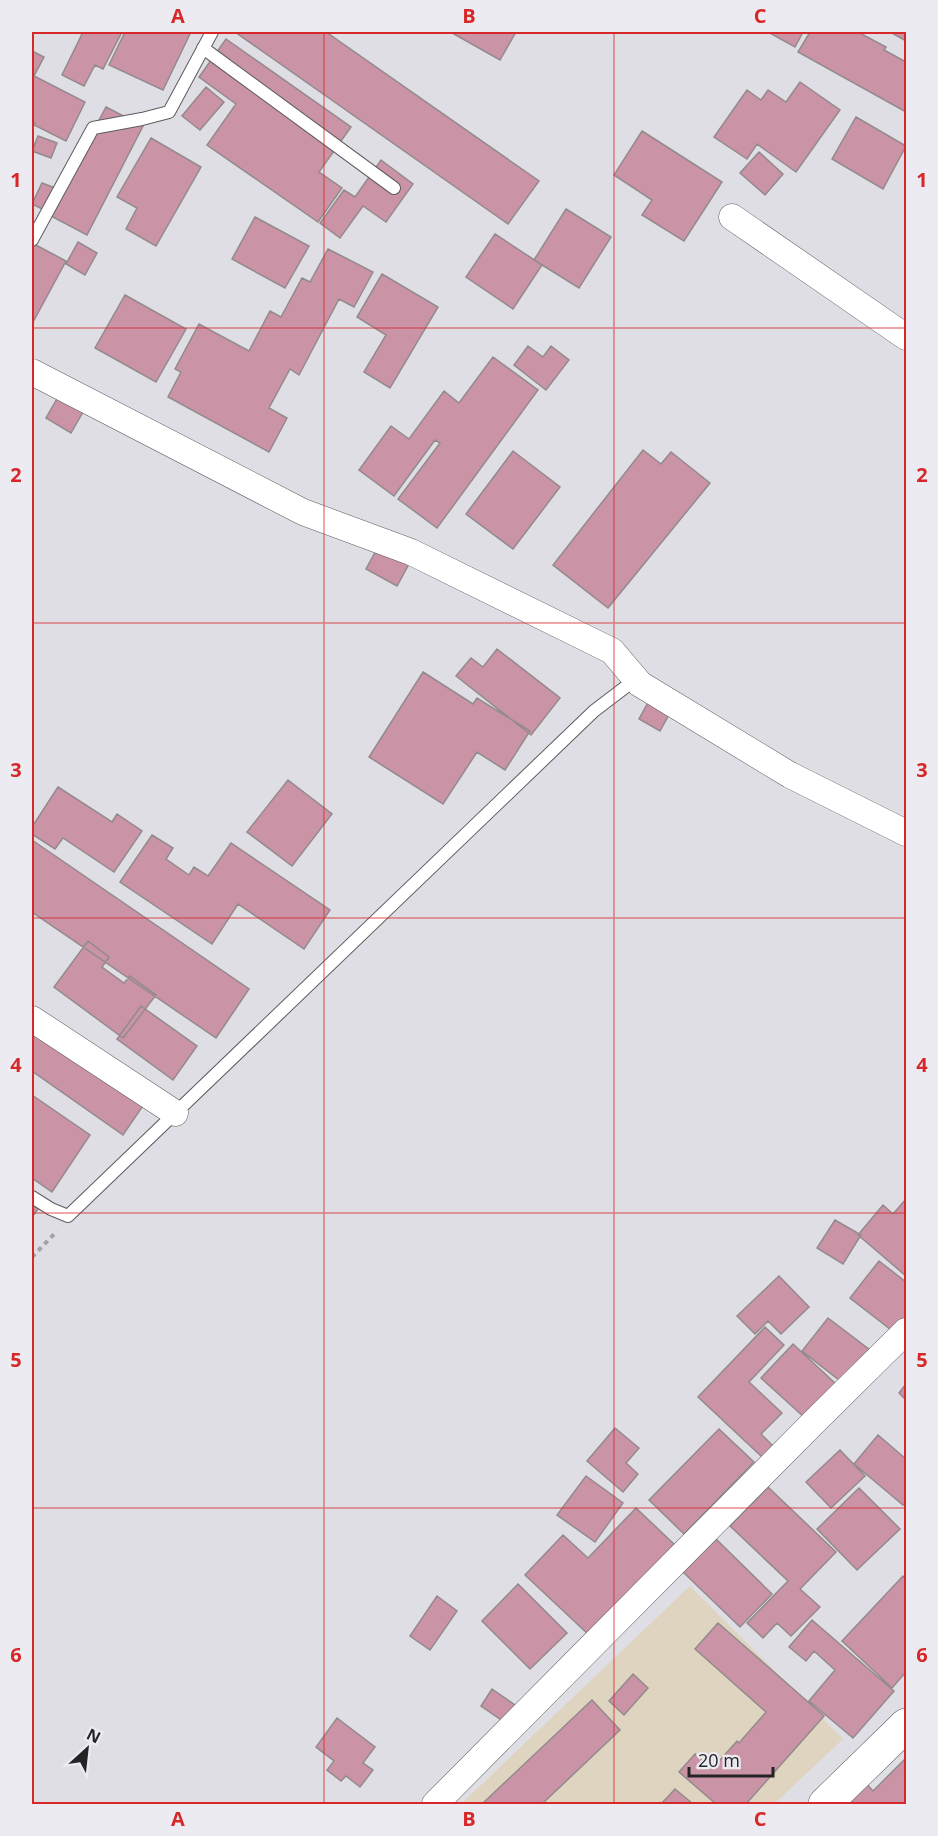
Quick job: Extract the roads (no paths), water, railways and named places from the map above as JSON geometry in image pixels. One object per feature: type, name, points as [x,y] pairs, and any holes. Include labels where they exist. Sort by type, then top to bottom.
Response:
[{"type":"street","points":[[732,217],[906,337]]},
{"type":"street","points":[[32,372],[303,512],[411,552],[612,651],[640,684],[790,775],[906,833]]},
{"type":"street","points":[[32,1019],[175,1113]]},
{"type":"street","points":[[435,1804],[906,1331]]},
{"type":"street","points":[[825,1804],[906,1725]]},
{"type":"lane","points":[[32,240],[93,128],[168,112],[212,32]]},
{"type":"lane","points":[[203,48],[394,188]]},
{"type":"lane","points":[[32,1197],[68,1216],[594,711],[636,679]]}]
